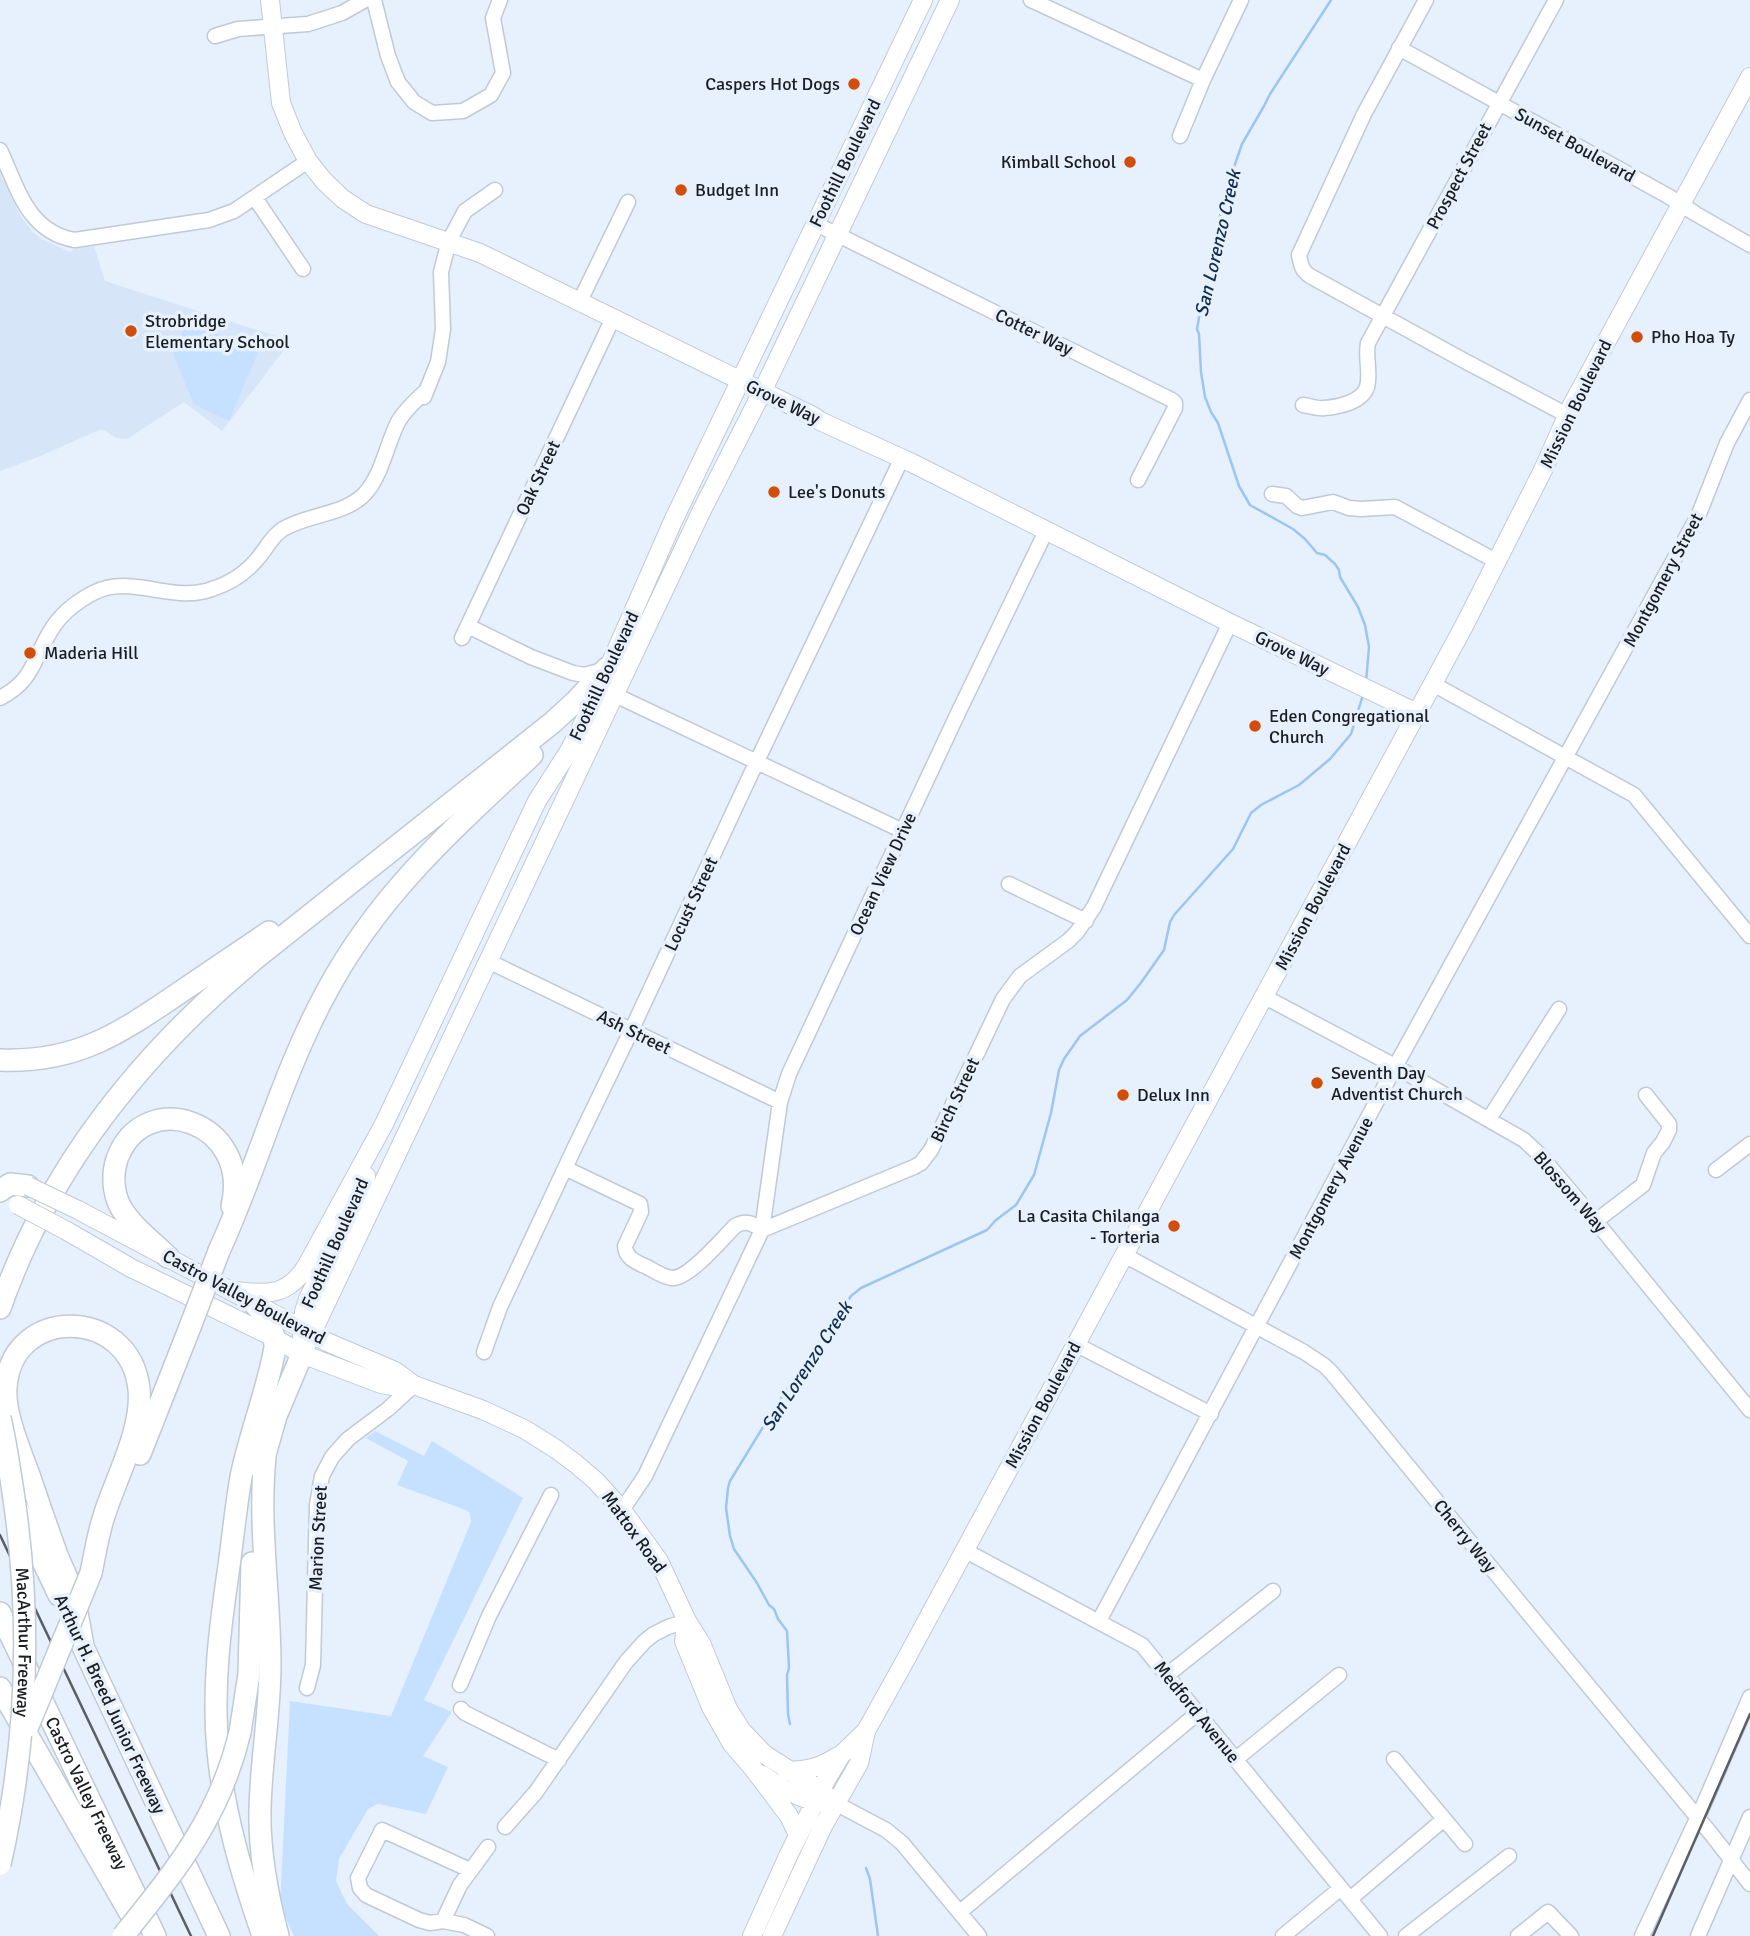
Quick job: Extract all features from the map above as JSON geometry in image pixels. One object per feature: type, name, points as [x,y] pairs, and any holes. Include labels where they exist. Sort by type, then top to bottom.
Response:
[{"type":"highway","points":[[0,1308],[29,1237],[63,1173],[98,1121],[145,1064],[195,1012],[246,966],[560,716],[607,668]]},
{"type":"highway","points":[[0,1795],[240,1203],[308,1028],[328,989],[356,941],[391,895],[414,869],[569,719],[607,668]]},
{"type":"highway","points":[[0,1060],[58,1055],[88,1047],[113,1036],[155,1010],[445,808]]},
{"type":"highway","points":[[168,1256],[125,1214],[116,1196],[114,1177],[120,1152],[133,1135],[152,1124],[170,1119],[188,1121],[204,1128],[217,1139],[229,1157],[234,1176],[234,1195],[219,1251]]},
{"type":"highway","points":[[0,1191],[10,1184],[23,1196]]},
{"type":"highway","points":[[243,1296],[266,1320],[276,1339],[275,1353],[241,1477],[224,1601],[217,1672],[216,1718],[219,1760],[232,1834],[263,1936]]},
{"type":"highway","points":[[83,1646],[72,1593],[17,1440],[6,1393],[11,1366],[24,1345],[43,1332],[66,1325],[90,1328],[112,1339],[131,1361],[139,1387],[139,1410],[135,1427],[104,1515],[91,1573]]},
{"type":"highway","points":[[123,1936],[173,1873],[197,1837],[221,1789],[240,1732],[248,1685],[253,1513],[256,1492],[283,1397],[302,1354]]},
{"type":"highway","name":"MacArthur Freeway","points":[[0,1419],[10,1465],[21,1552],[26,1657],[20,1753],[0,1864]]},
{"type":"highway","points":[[250,1642],[244,1618],[244,1555],[253,1436]]},
{"type":"highway","points":[[265,1457],[262,1522],[270,1673],[260,1830],[265,1882],[278,1936]]},
{"type":"highway","name":"Arthur H. Breed Junior Freeway","points":[[3,1479],[219,1936]]},
{"type":"highway","name":"Castro Valley Freeway","points":[[0,1613],[155,1936]]},
{"type":"highway","points":[[0,1688],[143,1936]]},
{"type":"main road","name":"Grove Way","points":[[270,0],[281,103],[293,133],[308,161],[324,181],[343,199],[366,214],[480,253],[1417,713]]},
{"type":"main road","name":"Foothill Boulevard","points":[[307,1331],[308,1299],[363,1187],[369,1152],[537,801],[578,735],[672,523],[923,0]]},
{"type":"main road","name":"Foothill Boulevard","points":[[307,1331],[950,0]]},
{"type":"main road","name":"Mission Boulevard","points":[[772,1936],[809,1855],[859,1763],[866,1731],[1433,684],[1498,562],[1567,415],[1750,78]]},
{"type":"main road","points":[[243,1296],[282,1290],[294,1283],[307,1265],[369,1152]]},
{"type":"main road","name":"Castro Valley Boulevard","points":[[0,1175],[67,1231],[131,1268],[302,1354],[381,1384],[399,1387],[414,1385]]},
{"type":"main road","name":"Castro Valley Boulevard","points":[[0,1198],[23,1196],[78,1210],[334,1346],[388,1367],[414,1385]]},
{"type":"main road","points":[[302,1354],[307,1331]]},
{"type":"main road","name":"Mattox Road","points":[[414,1385],[493,1415],[534,1435],[586,1473],[622,1510],[659,1561],[687,1621],[701,1643],[733,1718],[742,1731],[764,1754],[817,1796]]},
{"type":"main road","name":"Mattox Road","points":[[687,1621],[684,1641],[711,1707],[732,1744],[789,1815],[798,1835]]},
{"type":"main road","name":"Mission Boulevard","points":[[752,1936],[817,1796],[841,1755],[866,1731]]},
{"type":"main road","points":[[787,1771],[823,1766],[841,1755]]},
{"type":"main road","name":"Mattox Road","points":[[752,1767],[777,1785],[836,1804]]},
{"type":"street","points":[[215,36],[238,29],[308,24],[342,13],[365,0]]},
{"type":"street","points":[[374,0],[388,56],[398,82],[414,102],[432,113],[463,111],[491,95],[503,73],[493,18],[500,0]]},
{"type":"street","points":[[1031,0],[1203,80]]},
{"type":"street","points":[[1180,136],[1241,0]]},
{"type":"street","points":[[1426,0],[1364,114],[1300,256],[1300,264],[1306,273],[1567,415]]},
{"type":"street","name":"Prospect Street","points":[[1303,405],[1323,409],[1350,402],[1360,397],[1366,388],[1368,343],[1556,0]]},
{"type":"street","name":"Sunset Boulevard","points":[[1399,48],[1750,244]]},
{"type":"street","points":[[0,150],[28,209],[40,225],[55,234],[75,240],[209,220],[234,211],[308,161]]},
{"type":"street","points":[[0,698],[24,680],[56,623],[92,594],[126,585],[167,593],[205,592],[226,584],[249,568],[280,531],[312,516],[352,505],[361,498],[376,478],[403,415],[426,391],[435,374],[443,329],[441,272],[449,241],[465,211],[495,190]]},
{"type":"street","points":[[255,198],[303,269]]},
{"type":"street","points":[[580,301],[628,202]]},
{"type":"street","name":"Cotter Way","points":[[816,224],[1172,400],[1175,408],[1138,480]]},
{"type":"street","name":"Oak Street","points":[[607,668],[590,674],[573,673],[465,632],[613,318]]},
{"type":"street","name":"Montgomery Street","points":[[1567,756],[1699,514],[1727,443],[1750,400]]},
{"type":"street","name":"Locust Street","points":[[484,1352],[500,1307],[902,458]]},
{"type":"street","points":[[1272,494],[1286,496],[1302,508],[1333,502],[1349,508],[1395,508],[1498,562]]},
{"type":"street","name":"Ocean View Drive","points":[[762,1230],[780,1102],[789,1074],[1046,531]]},
{"type":"street","name":"Birch Street","points":[[762,1230],[921,1163],[931,1150],[1011,986],[1030,968],[1068,941],[1086,921],[1230,622]]},
{"type":"street","points":[[1433,684],[1567,756],[1638,799],[1750,936]]},
{"type":"street","points":[[615,695],[903,831]]},
{"type":"street","name":"Montgomery Avenue","points":[[1099,1621],[1395,1067],[1567,756]]},
{"type":"street","points":[[1009,884],[1086,921]]},
{"type":"street","name":"Ash Street","points":[[488,961],[780,1102]]},
{"type":"street","name":"Blossom Way","points":[[1265,997],[1513,1132],[1539,1154],[1750,1410]]},
{"type":"street","points":[[1489,1119],[1559,1009]]},
{"type":"street","points":[[1596,1221],[1643,1185],[1654,1153],[1669,1130],[1669,1124],[1646,1096]]},
{"type":"street","points":[[1716,1170],[1750,1144]]},
{"type":"street","points":[[565,1168],[640,1204],[641,1212],[625,1251],[631,1259],[665,1276],[677,1278],[688,1272],[740,1223],[751,1222],[762,1230],[645,1476],[622,1510]]},
{"type":"street","name":"Cherry Way","points":[[1124,1255],[1304,1352],[1332,1373],[1750,1884]]},
{"type":"street","points":[[1075,1344],[1211,1414]]},
{"type":"street","name":"Marion Street","points":[[307,1688],[313,1665],[317,1505],[322,1476],[332,1457],[348,1439],[388,1409],[414,1385]]},
{"type":"street","points":[[460,1685],[489,1616],[551,1495]]},
{"type":"street","name":"Medford Avenue","points":[[964,1550],[1142,1645],[1380,1936]]},
{"type":"street","points":[[1167,1675],[1273,1591]]},
{"type":"street","points":[[505,1827],[536,1792],[623,1667],[645,1642],[668,1627],[687,1621]]},
{"type":"street","points":[[1236,1759],[1339,1675]]},
{"type":"street","points":[[1642,1936],[1750,1697]]},
{"type":"street","points":[[461,1709],[559,1760]]},
{"type":"street","points":[[960,1912],[1199,1712]]},
{"type":"street","points":[[1394,1759],[1465,1844]]},
{"type":"street","points":[[836,1804],[886,1830],[902,1843],[979,1936]]},
{"type":"street","points":[[1698,1936],[1750,1817]]},
{"type":"street","points":[[1283,1936],[1444,1820]]},
{"type":"street","points":[[470,1870],[382,1830],[358,1878],[360,1888],[366,1895],[419,1920],[464,1925],[487,1936]]},
{"type":"street","points":[[443,1922],[460,1885],[488,1847]]},
{"type":"street","points":[[1406,1936],[1509,1856]]},
{"type":"street","points":[[1518,1936],[1548,1912],[1571,1936]]},
{"type":"shaded area","name":"Strobridge Elementary School","points":[[0,174],[22,218],[32,231],[42,239],[70,252],[94,246],[105,281],[291,341],[222,431],[184,402],[127,439],[116,438],[104,430],[99,430],[0,471]]},
{"type":"shaded area","points":[[188,320],[258,352],[229,421],[194,404],[173,354]]},
{"type":"shaded area","points":[[375,1431],[424,1456],[432,1441],[523,1498],[424,1700],[452,1712],[423,1756],[448,1767],[426,1814],[378,1804],[368,1809],[339,1859],[336,1881],[347,1904],[379,1936],[294,1936],[280,1905],[290,1701],[391,1716],[471,1522],[470,1513],[466,1510],[397,1485],[408,1461],[366,1438]]},
{"type":"waterway","name":"San Lorenzo Creek","points":[[1331,0],[1270,94],[1242,144],[1224,196],[1212,274],[1203,295],[1197,329],[1205,397],[1218,423],[1239,486],[1250,505],[1293,529],[1339,570],[1365,625],[1369,647],[1366,682]]},
{"type":"waterway","name":"San Lorenzo Creek","points":[[790,1724],[787,1631],[734,1549],[726,1508],[730,1481],[777,1404],[851,1296],[861,1288],[987,1230],[1016,1205],[1034,1175],[1064,1059],[1080,1036],[1127,1000],[1140,984],[1164,950],[1174,915],[1233,849],[1251,813],[1299,785],[1330,759],[1351,734],[1363,695]]},
{"type":"waterway","name":"San Lorenzo Creek","points":[[866,1868],[878,1936]]},
{"type":"railway","points":[[0,1535],[191,1936]]},
{"type":"railway","points":[[1653,1936],[1750,1714]]},
{"type":"place","name":"Caspers Hot Dogs","points":[[854,84]]},
{"type":"place","name":"Kimball School","points":[[1130,162]]},
{"type":"place","name":"Budget Inn","points":[[681,190]]},
{"type":"place","name":"Strobridge Elementary School","points":[[131,331]]},
{"type":"place","name":"Pho Hoa Ty","points":[[1637,337]]},
{"type":"place","name":"Lee's Donuts","points":[[774,492]]},
{"type":"place","name":"Maderia Hill","points":[[30,653]]},
{"type":"place","name":"Eden Congregational Church","points":[[1255,726]]},
{"type":"place","name":"Seventh Day Adventist Church","points":[[1317,1083]]},
{"type":"place","name":"Delux Inn","points":[[1123,1095]]},
{"type":"place","name":"La Casita Chilanga - Torteria","points":[[1174,1226]]}]
